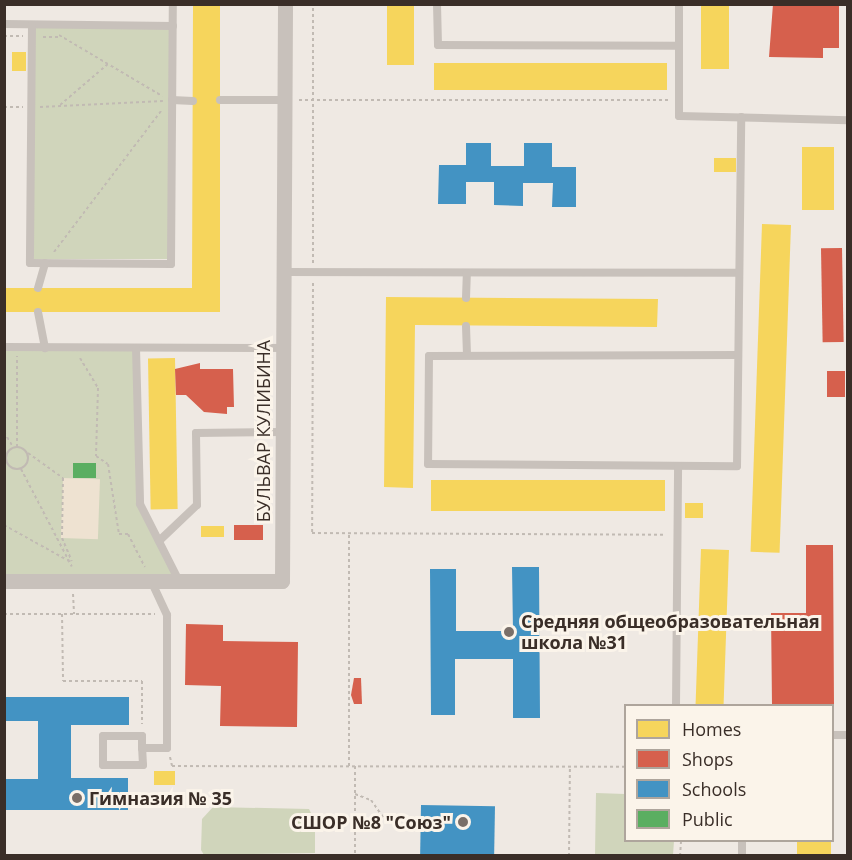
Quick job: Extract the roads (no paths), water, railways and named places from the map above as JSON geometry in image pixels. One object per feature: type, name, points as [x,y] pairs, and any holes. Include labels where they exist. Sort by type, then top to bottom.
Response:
[{"type":"street","name":"БУЛЬВАР КУЛИБИНА","points":[[4,581],[282,581],[285,4]]},
{"type":"lane","points":[[32,24],[30,263],[171,264],[173,4]]},
{"type":"lane","points":[[437,4],[438,45],[679,46]]},
{"type":"lane","points":[[679,4],[679,116],[848,120]]},
{"type":"lane","points":[[4,24],[173,26]]},
{"type":"lane","points":[[171,100],[193,101]]},
{"type":"lane","points":[[220,100],[284,100]]},
{"type":"lane","points":[[738,355],[429,356],[428,464],[737,466],[741,117]]},
{"type":"lane","points":[[38,288],[45,263]]},
{"type":"lane","points":[[283,272],[739,273]]},
{"type":"lane","points":[[466,298],[467,273]]},
{"type":"lane","points":[[38,312],[45,348]]},
{"type":"lane","points":[[466,326],[467,355]]},
{"type":"lane","points":[[4,347],[283,348]]},
{"type":"lane","points":[[136,348],[140,504],[179,581]]},
{"type":"lane","points":[[159,541],[197,505],[196,433],[282,432]]},
{"type":"lane","points":[[676,704],[678,466]]},
{"type":"lane","points":[[142,748],[167,748],[167,615],[151,581]]},
{"type":"lane","points":[[103,736],[142,736],[142,748],[143,765],[103,765],[103,736]]},
{"type":"place","name":"Средняя общеобразовательная школа №31","points":[[509,632]]},
{"type":"place","name":"Гимназия № 35","points":[[77,798]]},
{"type":"place","name":"СШОР №8 \"Союз\"","points":[[463,822]]}]
